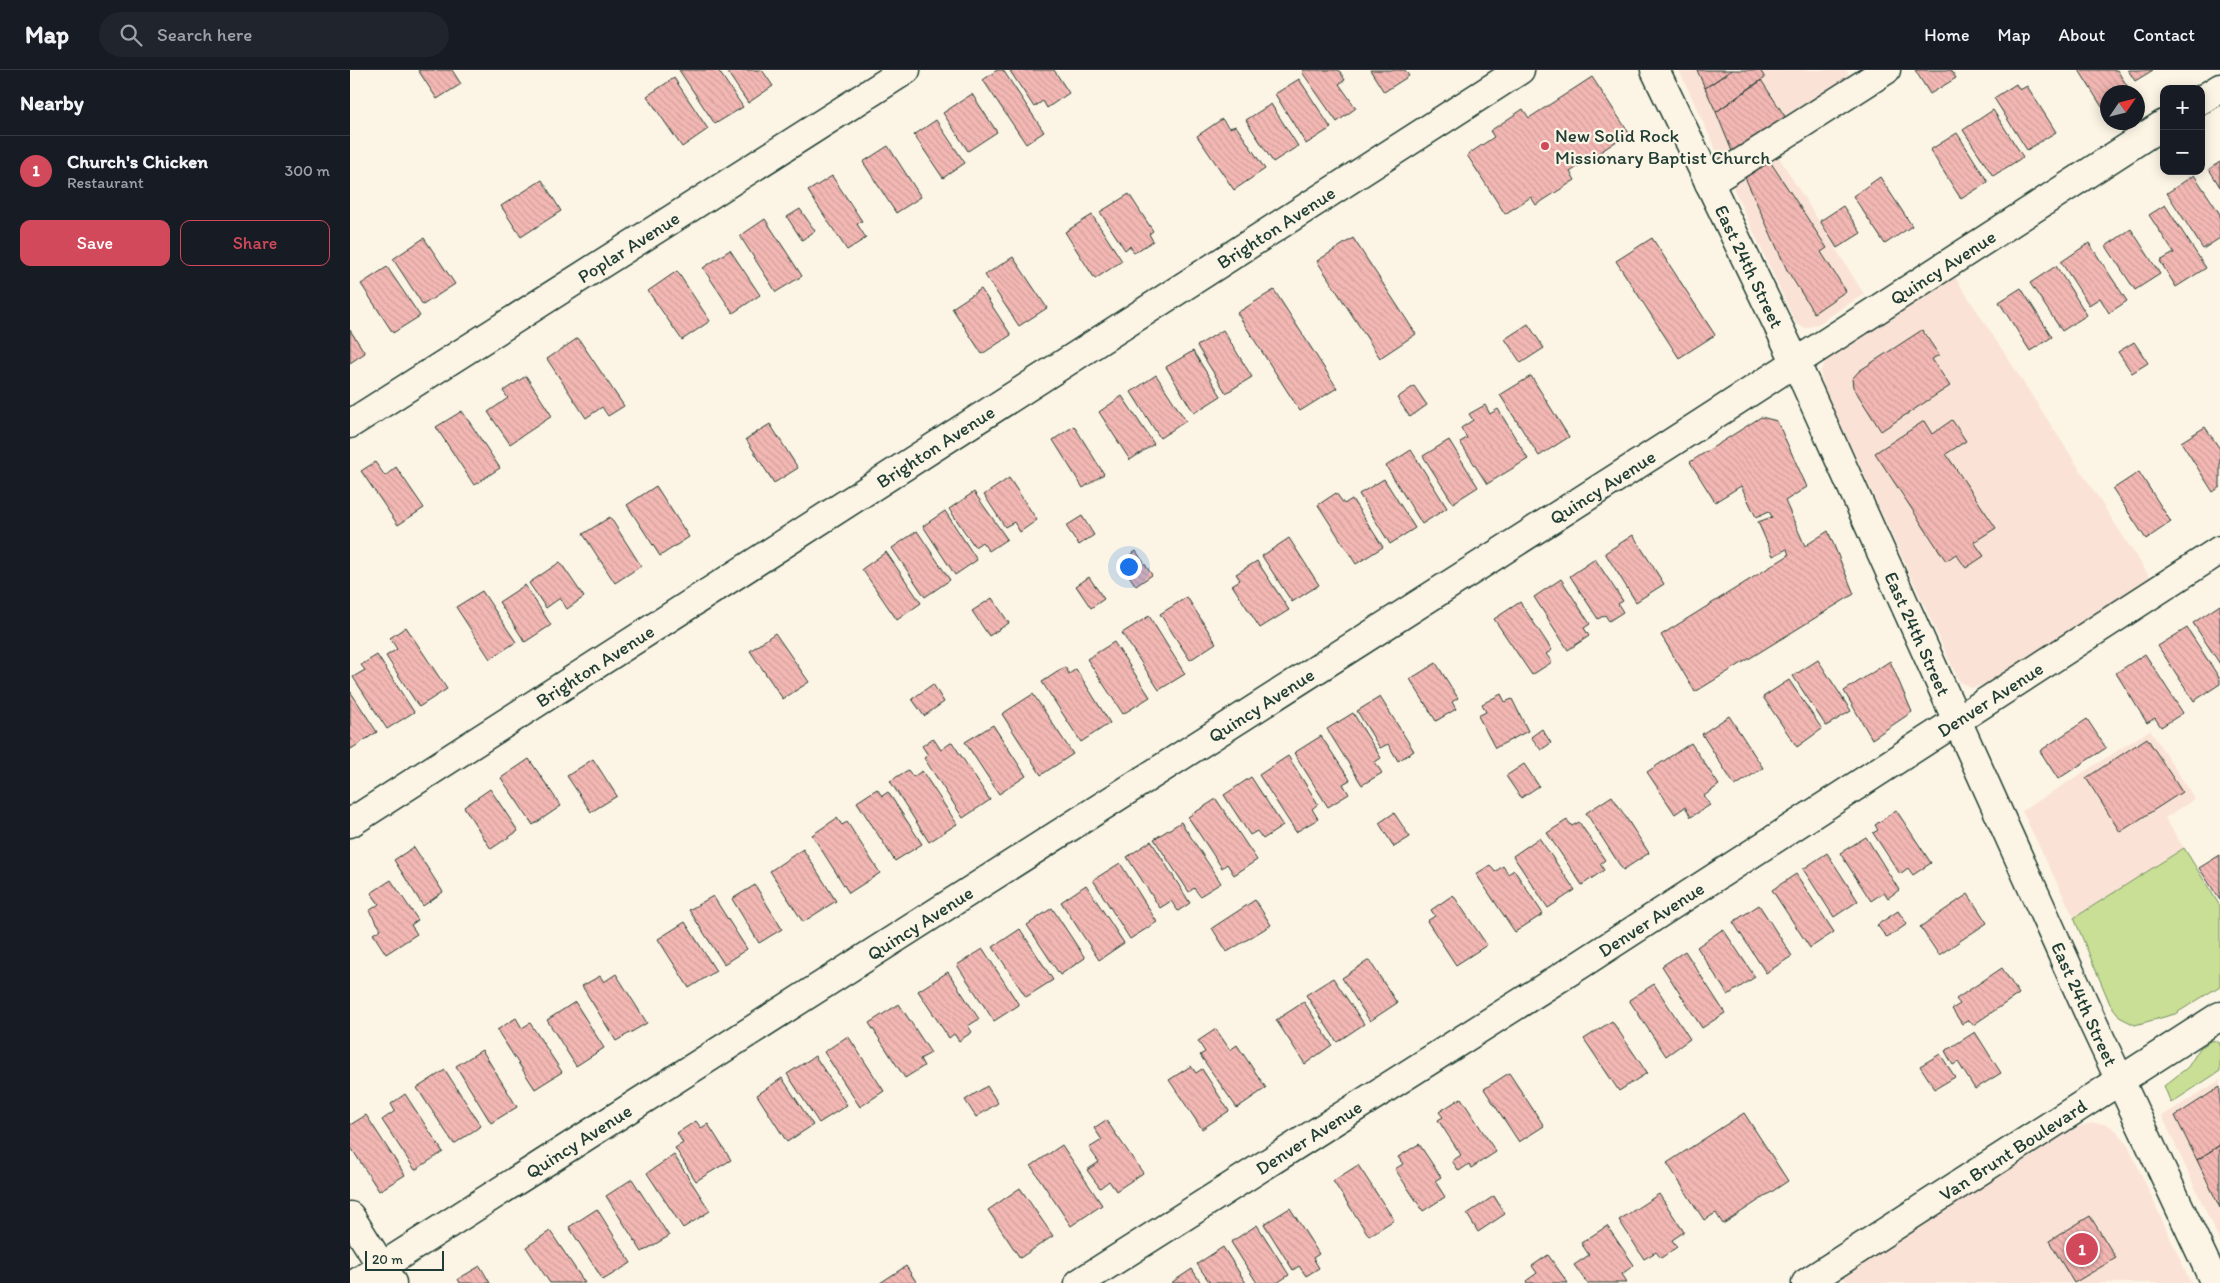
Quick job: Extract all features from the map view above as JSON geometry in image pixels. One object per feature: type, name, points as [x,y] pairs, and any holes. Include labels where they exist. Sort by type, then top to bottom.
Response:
[{"type":"street","name":"Poplar Avenue","points":[[350,424],[906,70]]},
{"type":"street","name":"Brighton Avenue","points":[[350,823],[1520,70]]},
{"type":"street","name":"East 24th Street","points":[[1655,70],[1796,363],[1956,722],[2120,1081],[2215,1283]]},
{"type":"street","points":[[1709,184],[1886,70]]},
{"type":"street","points":[[2205,97],[2220,88]]},
{"type":"street","name":"Quincy Avenue","points":[[356,1283],[387,1275],[2160,127]]},
{"type":"street","name":"Denver Avenue","points":[[1079,1283],[1583,963],[2220,550]]},
{"type":"street","name":"Van Brunt Boulevard","points":[[1806,1283],[2220,1016]]},
{"type":"street","points":[[350,1216],[387,1275]]},
{"type":"shaded area","points":[[1679,70],[1846,70],[1862,96],[1777,154],[1864,294],[1818,324],[1806,328],[1796,324]]},
{"type":"shaded area","points":[[1955,277],[2151,579],[1987,684],[1971,688],[1959,681],[1824,388],[1820,372],[1826,361]]},
{"type":"shaded area","points":[[2150,730],[2195,799],[2165,818],[2184,848],[2074,918],[2022,811]]},
{"type":"shaded area","points":[[2220,1080],[2220,1242],[2162,1116]]},
{"type":"shaded area","points":[[2092,1123],[2107,1124],[2117,1131],[2128,1145],[2191,1283],[1847,1283],[1843,1277],[2076,1127]]},
{"type":"green space","points":[[2184,848],[2220,906],[2220,986],[2175,1014],[2135,1025],[2121,1018],[2110,1004],[2074,918]]},
{"type":"green space","points":[[2212,1040],[2220,1043],[2220,1071],[2171,1103],[2164,1086],[2188,1067],[2200,1048]]},
{"type":"building","points":[[418,70],[452,70],[461,84],[437,99]]},
{"type":"building","points":[[679,70],[718,70],[743,107],[715,124]]},
{"type":"building","points":[[726,70],[762,70],[773,86],[748,103]]},
{"type":"building","points":[[997,70],[1003,70],[1044,132],[1026,144],[983,80]]},
{"type":"building","points":[[1011,70],[1054,70],[1069,93],[1047,108],[1043,101],[1034,107]]},
{"type":"building","points":[[1304,70],[1339,70],[1345,80],[1339,84],[1356,108],[1337,122],[1302,72]]},
{"type":"building","points":[[1370,70],[1405,70],[1409,76],[1384,92]]},
{"type":"building","points":[[1697,70],[1732,70],[1705,88]]},
{"type":"building","points":[[1732,70],[1760,70],[1765,78],[1716,112],[1705,88]]},
{"type":"building","points":[[1915,70],[1951,70],[1956,78],[1930,94]]},
{"type":"building","points":[[2079,70],[2117,70],[2126,85],[2100,85],[2100,104]]},
{"type":"building","points":[[2128,70],[2153,70],[2135,81]]},
{"type":"building","name":"New Solid Rock Missionary Baptist Church","points":[[1592,77],[1629,133],[1570,172],[1575,180],[1536,205],[1531,197],[1505,214],[1467,155],[1494,137],[1490,131],[1523,109],[1529,118]]},
{"type":"building","points":[[674,78],[708,129],[682,147],[647,96]]},
{"type":"building","points":[[1299,79],[1331,128],[1306,144],[1275,94]]},
{"type":"building","points":[[1761,80],[1788,121],[1734,156],[1716,112]]},
{"type":"building","points":[[2016,84],[2020,90],[2027,86],[2056,132],[2027,150],[1994,98]]},
{"type":"building","points":[[972,94],[997,132],[968,151],[943,113]]},
{"type":"building","points":[[1271,104],[1298,146],[1273,162],[1246,120]]},
{"type":"building","points":[[1993,110],[2023,157],[1993,176],[1963,130]]},
{"type":"building","points":[[1222,119],[1229,128],[1236,126],[1265,169],[1234,190],[1197,136]]},
{"type":"building","points":[[936,120],[965,163],[943,178],[914,135]]},
{"type":"building","points":[[1957,133],[1988,182],[1961,199],[1930,150]]},
{"type":"building","points":[[888,146],[921,197],[896,213],[863,162]]},
{"type":"building","points":[[1767,157],[1827,248],[1821,252],[1846,291],[1814,313],[1787,270],[1743,173]]},
{"type":"building","points":[[2220,162],[2220,187],[2209,169]]},
{"type":"building","points":[[2194,175],[2220,214],[2220,238],[2203,249],[2167,193]]},
{"type":"building","points":[[832,176],[862,221],[857,224],[866,238],[847,250],[808,191]]},
{"type":"building","points":[[1880,177],[1912,226],[1885,244],[1853,196]]},
{"type":"building","points":[[542,180],[561,211],[521,237],[501,206]]},
{"type":"building","points":[[1129,194],[1153,231],[1149,234],[1153,241],[1134,253],[1130,246],[1125,250],[1100,212]]},
{"type":"building","points":[[2165,205],[2206,268],[2176,287],[2160,261],[2174,253],[2149,215]]},
{"type":"building","points":[[1843,206],[1861,233],[1837,248],[1820,221]]},
{"type":"building","points":[[800,209],[815,231],[802,240],[787,217]]},
{"type":"building","points":[[1092,215],[1122,261],[1095,279],[1065,232]]},
{"type":"building","points":[[765,219],[802,276],[776,292],[740,236]]},
{"type":"building","points":[[2131,229],[2160,274],[2135,290],[2106,246]]},
{"type":"building","points":[[424,238],[455,284],[423,305],[393,259]]},
{"type":"building","points":[[1353,238],[1416,334],[1380,358],[1317,261]]},
{"type":"building","points":[[1652,238],[1715,335],[1679,358],[1616,261]]},
{"type":"building","points":[[2089,243],[2127,301],[2109,313],[2100,298],[2089,305],[2061,262]]},
{"type":"building","points":[[730,250],[760,295],[733,313],[703,268]]},
{"type":"building","points":[[1013,257],[1047,308],[1019,326],[985,275]]},
{"type":"building","points":[[2056,266],[2087,315],[2062,331],[2030,283]]},
{"type":"building","points":[[387,267],[420,316],[393,333],[361,284]]},
{"type":"building","points":[[677,271],[710,321],[682,340],[648,291]]},
{"type":"building","points":[[2021,288],[2052,337],[2030,351],[1999,302]]},
{"type":"building","points":[[981,289],[1011,335],[982,354],[952,308]]},
{"type":"building","points":[[1274,290],[1337,388],[1300,411],[1237,313]]},
{"type":"building","points":[[1528,324],[1544,348],[1521,363],[1505,339]]},
{"type":"building","points":[[350,330],[365,353],[350,363]]},
{"type":"building","points":[[1223,330],[1252,377],[1226,393],[1197,346]]},
{"type":"building","points":[[1922,330],[1939,355],[1932,359],[1950,386],[1881,431],[1853,387],[1852,379],[1859,371]]},
{"type":"building","points":[[578,338],[624,406],[608,416],[602,407],[586,418],[547,359]]},
{"type":"building","points":[[2134,342],[2148,363],[2132,373],[2118,352]]},
{"type":"building","points":[[1193,351],[1221,396],[1194,413],[1166,367]]},
{"type":"building","points":[[1156,375],[1186,421],[1160,438],[1131,392]]},
{"type":"building","points":[[526,376],[552,416],[510,444],[488,412],[508,398],[503,391]]},
{"type":"building","points":[[1531,376],[1569,437],[1539,456],[1500,395]]},
{"type":"building","points":[[1414,386],[1427,405],[1410,417],[1397,398]]},
{"type":"building","points":[[1122,396],[1154,444],[1130,460],[1099,412]]},
{"type":"building","points":[[1485,405],[1490,414],[1498,409],[1528,459],[1487,484],[1460,442],[1467,438],[1461,428],[1473,420],[1469,414]]},
{"type":"building","points":[[462,411],[500,468],[474,485],[436,427]]},
{"type":"building","points":[[1761,417],[1777,421],[1807,487],[1785,501],[1805,546],[1828,531],[1854,594],[1695,692],[1661,635],[1789,555],[1787,549],[1773,556],[1758,522],[1772,517],[1769,511],[1756,517],[1741,486],[1715,502],[1690,462]]},
{"type":"building","points":[[1952,420],[1966,441],[1946,454],[1996,528],[1974,542],[1984,556],[1966,568],[1956,554],[1946,561],[1875,453],[1924,421],[1932,434]]},
{"type":"building","points":[[770,424],[798,468],[774,483],[746,439]]},
{"type":"building","points":[[1074,426],[1104,474],[1083,488],[1053,440]]},
{"type":"building","points":[[2205,427],[2220,449],[2220,487],[2213,492],[2181,442]]},
{"type":"building","points":[[1449,440],[1478,487],[1453,503],[1423,456]]},
{"type":"building","points":[[1411,450],[1447,508],[1422,524],[1386,466]]},
{"type":"building","points":[[375,462],[385,476],[396,467],[424,508],[398,525],[361,471]]},
{"type":"building","points":[[2139,472],[2171,522],[2146,539],[2113,489]]},
{"type":"building","points":[[1009,478],[1037,520],[1020,532],[1014,522],[1005,527],[984,495]]},
{"type":"building","points":[[1384,479],[1415,528],[1390,544],[1359,494]]},
{"type":"building","points":[[656,486],[689,537],[660,556],[627,505]]},
{"type":"building","points":[[974,492],[1007,539],[989,551],[982,542],[975,547],[949,509]]},
{"type":"building","points":[[1336,493],[1344,504],[1352,499],[1383,547],[1356,564],[1318,505]]},
{"type":"building","points":[[945,511],[977,560],[955,575],[923,526]]},
{"type":"building","points":[[1082,516],[1094,535],[1079,545],[1066,526]]},
{"type":"building","points":[[610,517],[641,566],[615,583],[583,534]]},
{"type":"building","points":[[917,531],[950,580],[925,597],[892,548]]},
{"type":"building","points":[[1633,535],[1664,584],[1636,602],[1605,553]]},
{"type":"building","points":[[1289,538],[1319,585],[1292,602],[1262,556]]},
{"type":"building","points":[[1136,551],[1152,575],[1136,586],[1120,562]]},
{"type":"building","points":[[886,552],[921,603],[897,620],[862,569]]},
{"type":"building","points":[[1595,559],[1623,601],[1618,604],[1623,612],[1609,621],[1605,615],[1598,619],[1570,576]]},
{"type":"building","points":[[1257,561],[1289,610],[1260,628],[1232,585],[1240,580],[1236,574]]},
{"type":"building","points":[[560,562],[584,597],[567,609],[560,598],[546,608],[529,583]]},
{"type":"building","points":[[1089,577],[1104,599],[1091,608],[1076,586]]},
{"type":"building","points":[[1561,579],[1590,624],[1584,628],[1589,636],[1568,650],[1534,597]]},
{"type":"building","points":[[525,585],[551,625],[525,642],[499,602]]},
{"type":"building","points":[[482,591],[516,642],[490,659],[456,607]]},
{"type":"building","points":[[1187,597],[1216,643],[1190,660],[1160,614]]},
{"type":"building","points":[[992,598],[1009,623],[989,636],[972,611]]},
{"type":"building","points":[[1520,602],[1552,650],[1546,654],[1552,662],[1532,675],[1494,619]]},
{"type":"building","points":[[2220,605],[2220,664],[2193,623]]},
{"type":"building","points":[[1149,616],[1185,674],[1159,690],[1122,633]]},
{"type":"building","points":[[406,627],[447,689],[419,707],[386,656],[397,649],[390,638]]},
{"type":"building","points":[[2187,628],[2220,679],[2220,684],[2194,701],[2158,646]]},
{"type":"building","points":[[775,633],[809,682],[783,699],[750,651]]},
{"type":"building","points":[[1114,642],[1150,697],[1123,714],[1087,659]]},
{"type":"building","points":[[2145,654],[2183,713],[2161,727],[2155,718],[2147,723],[2116,673]]},
{"type":"building","points":[[377,655],[414,712],[387,729],[353,677],[365,670],[361,665]]},
{"type":"building","points":[[1818,660],[1851,711],[1826,726],[1793,676]]},
{"type":"building","points":[[1890,661],[1912,712],[1872,739],[1844,691]]},
{"type":"building","points":[[1436,663],[1458,698],[1452,702],[1456,709],[1436,721],[1410,679]]},
{"type":"building","points":[[1065,667],[1069,674],[1076,669],[1110,723],[1081,742],[1042,682]]},
{"type":"building","points":[[1789,680],[1822,729],[1797,747],[1763,697]]},
{"type":"building","points":[[933,684],[944,702],[924,716],[912,699]]},
{"type":"building","points":[[350,691],[377,732],[351,749],[350,748]]},
{"type":"building","points":[[1033,694],[1073,754],[1041,775],[1002,714]]},
{"type":"building","points":[[1501,694],[1505,702],[1512,699],[1528,731],[1495,748],[1478,716],[1486,712],[1482,704]]},
{"type":"building","points":[[1380,697],[1414,751],[1398,761],[1388,744],[1380,748],[1357,711]]},
{"type":"building","points":[[1353,713],[1381,758],[1375,762],[1382,773],[1362,785],[1327,729]]},
{"type":"building","points":[[1729,716],[1763,768],[1735,786],[1702,734]]},
{"type":"building","points":[[2087,719],[2106,748],[2058,779],[2040,751]]},
{"type":"building","points":[[993,725],[1026,776],[999,794],[965,742]]},
{"type":"building","points":[[1542,729],[1551,743],[1541,750],[1531,737]]},
{"type":"building","points":[[1321,736],[1350,780],[1343,784],[1349,794],[1328,807],[1294,753]]},
{"type":"building","points":[[933,738],[941,750],[952,742],[990,800],[963,818],[924,758],[928,755],[922,746]]},
{"type":"building","points":[[2147,738],[2182,792],[2120,832],[2086,778]]},
{"type":"building","points":[[1691,743],[1719,785],[1704,796],[1710,805],[1691,817],[1685,807],[1675,814],[1647,772]]},
{"type":"building","points":[[1288,756],[1318,804],[1312,809],[1318,819],[1296,832],[1259,775]]},
{"type":"building","points":[[529,759],[561,806],[533,825],[501,778]]},
{"type":"building","points":[[593,759],[617,796],[591,812],[567,776]]},
{"type":"building","points":[[1524,764],[1539,786],[1521,798],[1506,776]]},
{"type":"building","points":[[908,770],[913,777],[922,771],[957,824],[929,842],[890,781]]},
{"type":"building","points":[[1251,777],[1283,826],[1263,839],[1257,831],[1250,835],[1224,795]]},
{"type":"building","points":[[490,789],[518,831],[491,849],[464,807]]},
{"type":"building","points":[[877,789],[882,796],[888,792],[922,844],[895,861],[857,802]]},
{"type":"building","points":[[1612,796],[1649,853],[1623,870],[1586,813]]},
{"type":"building","points":[[1216,799],[1257,860],[1234,875],[1227,864],[1222,868],[1188,817]]},
{"type":"building","points":[[1896,810],[1931,863],[1913,875],[1908,868],[1900,874],[1873,833],[1878,830],[1875,825]]},
{"type":"building","points":[[1394,813],[1410,837],[1394,847],[1379,823]]},
{"type":"building","points":[[837,818],[842,825],[847,822],[880,873],[849,893],[812,835]]},
{"type":"building","points":[[1567,820],[1572,826],[1579,822],[1605,860],[1600,864],[1604,870],[1582,885],[1547,833]]},
{"type":"building","points":[[1181,822],[1221,883],[1200,896],[1194,888],[1189,892],[1154,839]]},
{"type":"building","points":[[1866,837],[1899,890],[1888,898],[1884,892],[1871,901],[1840,853]]},
{"type":"building","points":[[1539,838],[1575,890],[1548,908],[1513,856]]},
{"type":"building","points":[[1151,841],[1190,903],[1178,911],[1171,901],[1160,908],[1127,857]]},
{"type":"building","points":[[414,847],[443,892],[423,906],[394,860]]},
{"type":"building","points":[[803,849],[836,901],[803,922],[770,871]]},
{"type":"building","points":[[1827,853],[1858,901],[1834,917],[1803,869]]},
{"type":"building","points":[[2220,855],[2220,900],[2199,868]]},
{"type":"building","points":[[1120,863],[1157,922],[1130,939],[1093,880]]},
{"type":"building","points":[[1490,865],[1495,872],[1503,866],[1508,874],[1514,870],[1543,914],[1515,932],[1476,874]]},
{"type":"building","points":[[1796,874],[1834,932],[1810,948],[1772,890]]},
{"type":"building","points":[[391,880],[418,920],[411,925],[417,934],[386,954],[373,934],[381,929],[369,911],[379,904],[371,893]]},
{"type":"building","points":[[755,885],[782,929],[759,943],[732,899]]},
{"type":"building","points":[[1086,885],[1124,943],[1099,960],[1061,902]]},
{"type":"building","points":[[1968,894],[1987,923],[1939,955],[1920,927]]},
{"type":"building","points":[[1453,895],[1487,945],[1456,965],[1427,921],[1435,916],[1431,910]]},
{"type":"building","points":[[713,896],[747,949],[724,964],[689,910]]},
{"type":"building","points":[[1255,900],[1271,925],[1227,952],[1212,928]]},
{"type":"building","points":[[1759,905],[1792,956],[1766,973],[1733,922]]},
{"type":"building","points":[[1052,908],[1085,958],[1060,975],[1027,925]]},
{"type":"building","points":[[1898,911],[1907,924],[1887,938],[1877,925]]},
{"type":"building","points":[[685,922],[716,971],[689,988],[658,939]]},
{"type":"building","points":[[1020,929],[1053,980],[1026,997],[993,947]]},
{"type":"building","points":[[1723,929],[1755,977],[1728,995],[1697,947]]},
{"type":"building","points":[[983,949],[1019,1005],[994,1021],[957,965]]},
{"type":"building","points":[[1685,951],[1725,1013],[1702,1028],[1662,966]]},
{"type":"building","points":[[1369,960],[1397,1003],[1370,1021],[1342,978]]},
{"type":"building","points":[[2002,968],[2019,994],[1973,1025],[1969,1020],[1962,1024],[1952,1009],[1960,1004],[1956,999]]},
{"type":"building","points":[[948,972],[979,1019],[968,1026],[972,1032],[959,1041],[954,1034],[949,1038],[918,991]]},
{"type":"building","points":[[616,974],[647,1023],[616,1041],[582,986],[600,976],[604,982]]},
{"type":"building","points":[[1333,978],[1364,1024],[1337,1042],[1306,995]]},
{"type":"building","points":[[1654,984],[1690,1039],[1666,1056],[1629,1000]]},
{"type":"building","points":[[575,1002],[604,1048],[576,1066],[547,1020]]},
{"type":"building","points":[[1304,1002],[1332,1045],[1305,1064],[1276,1020]]},
{"type":"building","points":[[899,1004],[931,1053],[920,1059],[924,1066],[905,1078],[869,1023]]},
{"type":"building","points":[[516,1018],[522,1028],[530,1023],[562,1072],[535,1089],[497,1030]]},
{"type":"building","points":[[1612,1021],[1647,1073],[1619,1091],[1584,1039]]},
{"type":"building","points":[[1216,1029],[1230,1050],[1237,1045],[1266,1088],[1237,1108],[1200,1055],[1205,1052],[1198,1041]]},
{"type":"building","points":[[1975,1032],[2001,1073],[1975,1089],[1958,1062],[1953,1065],[1945,1051]]},
{"type":"building","points":[[848,1036],[884,1091],[860,1107],[824,1052]]},
{"type":"building","points":[[482,1050],[517,1107],[491,1123],[456,1066]]},
{"type":"building","points":[[1940,1054],[1955,1077],[1935,1089],[1920,1066]]},
{"type":"building","points":[[815,1056],[847,1105],[819,1123],[787,1074]]},
{"type":"building","points":[[1191,1066],[1196,1073],[1202,1069],[1229,1111],[1202,1129],[1169,1080]]},
{"type":"building","points":[[445,1070],[481,1126],[454,1144],[417,1088]]},
{"type":"building","points":[[1509,1073],[1544,1126],[1519,1142],[1484,1089]]},
{"type":"building","points":[[782,1078],[813,1125],[787,1142],[757,1095]]},
{"type":"building","points":[[987,1086],[998,1103],[976,1117],[965,1100]]},
{"type":"building","points":[[2220,1087],[2220,1145],[2197,1160],[2175,1116]]},
{"type":"building","points":[[405,1094],[443,1152],[415,1170],[382,1120],[395,1111],[391,1104]]},
{"type":"building","points":[[1461,1098],[1496,1152],[1471,1168],[1469,1164],[1459,1171],[1452,1161],[1461,1155],[1438,1120],[1443,1117],[1439,1112]]},
{"type":"building","points":[[1744,1113],[1788,1181],[1723,1224],[1716,1213],[1704,1220],[1667,1163]]},
{"type":"building","points":[[366,1115],[405,1175],[379,1191],[350,1146],[350,1125]]},
{"type":"building","points":[[1106,1120],[1143,1173],[1116,1191],[1109,1181],[1100,1188],[1087,1170],[1099,1162],[1089,1148],[1102,1140],[1094,1128]]},
{"type":"building","points":[[696,1121],[701,1128],[708,1124],[731,1160],[696,1181],[675,1148],[683,1143],[677,1133]]},
{"type":"building","points":[[1419,1144],[1441,1177],[1435,1181],[1445,1197],[1423,1211],[1395,1169],[1403,1164],[1398,1157]]},
{"type":"building","points":[[1062,1145],[1102,1205],[1071,1226],[1031,1166]]},
{"type":"building","points":[[2220,1145],[2220,1208],[2197,1160]]},
{"type":"building","points":[[674,1155],[710,1211],[683,1228],[647,1173]]},
{"type":"building","points":[[1358,1165],[1394,1220],[1369,1236],[1333,1181]]},
{"type":"building","points":[[632,1179],[669,1236],[642,1252],[606,1196]]},
{"type":"building","points":[[1020,1188],[1053,1236],[1020,1258],[988,1210]]},
{"type":"building","points":[[1659,1194],[1684,1232],[1672,1240],[1677,1247],[1661,1258],[1656,1252],[1644,1259],[1619,1220]]},
{"type":"building","points":[[1494,1196],[1505,1214],[1478,1232],[1467,1214]]},
{"type":"building","points":[[1290,1208],[1319,1254],[1313,1258],[1319,1268],[1306,1276],[1299,1266],[1293,1270],[1264,1224]]},
{"type":"building","points":[[597,1209],[631,1263],[603,1280],[569,1227]]},
{"type":"building","points":[[2090,1216],[2116,1258],[2074,1283],[2049,1241]]},
{"type":"building","points":[[1257,1225],[1289,1275],[1277,1283],[1257,1283],[1231,1242]]},
{"type":"building","points":[[1607,1226],[1634,1265],[1622,1274],[1626,1283],[1587,1283],[1574,1265],[1589,1255],[1581,1243]]},
{"type":"building","points":[[550,1231],[585,1283],[550,1283],[526,1247]]},
{"type":"building","points":[[1223,1247],[1246,1283],[1210,1283],[1197,1264]]},
{"type":"building","points":[[1548,1255],[1568,1283],[1527,1283],[1526,1281],[1537,1273],[1532,1266]]},
{"type":"building","points":[[480,1266],[490,1283],[460,1283],[458,1279]]},
{"type":"building","points":[[906,1266],[917,1283],[880,1283]]},
{"type":"building","points":[[1192,1269],[1201,1283],[1171,1283]]},
{"type":"place","name":"New Solid Rock Missionary Baptist Church","points":[[1545,146]]},
{"type":"place","name":"Church's Chicken","points":[[2082,1249]]}]
